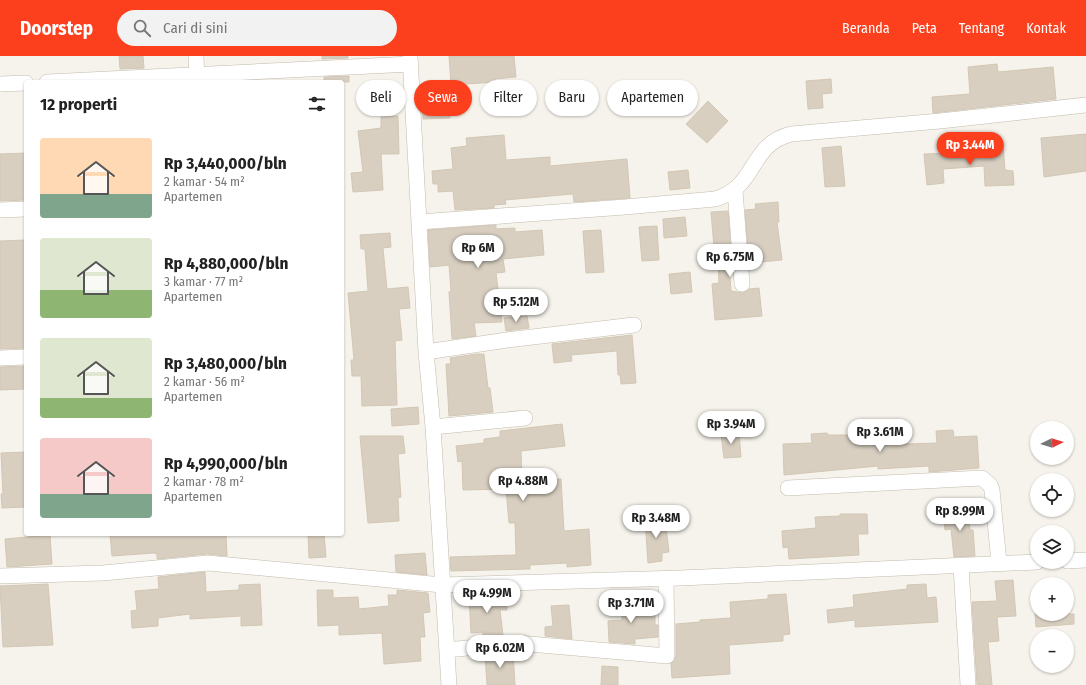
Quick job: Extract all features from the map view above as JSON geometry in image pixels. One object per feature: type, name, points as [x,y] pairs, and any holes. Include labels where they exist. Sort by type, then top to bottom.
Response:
[{"type":"street","points":[[196,56],[197,79]]},
{"type":"street","points":[[147,80],[197,79],[410,60],[426,352],[433,427],[449,685]]},
{"type":"street","points":[[0,84],[24,83]]},
{"type":"street","points":[[419,222],[708,199],[726,196],[743,182],[763,151],[783,136],[791,134],[940,122],[1086,105]]},
{"type":"street","points":[[735,190],[742,284]]},
{"type":"street","points":[[0,210],[24,209]]},
{"type":"street","points":[[426,352],[507,340],[634,325]]},
{"type":"street","points":[[0,358],[24,357]]},
{"type":"street","points":[[433,427],[525,418]]},
{"type":"street","points":[[788,488],[982,478],[990,485],[992,490],[999,563]]},
{"type":"street","points":[[1074,561],[1086,560]]},
{"type":"street","points":[[0,576],[103,573],[208,563],[442,585],[666,579],[1030,562]]},
{"type":"street","points":[[961,566],[968,685]]},
{"type":"street","points":[[447,650],[518,643],[667,656],[666,579]]},
{"type":"building","points":[[119,56],[143,56],[144,68],[120,69]]},
{"type":"building","points":[[322,56],[348,56],[348,58],[322,59]]},
{"type":"building","points":[[449,56],[514,56],[516,77],[495,80],[480,80],[480,83],[472,84],[472,80],[451,80]]},
{"type":"building","points":[[997,64],[998,72],[1053,67],[1056,99],[933,113],[932,97],[970,94],[968,67]]},
{"type":"building","points":[[349,76],[349,82],[344,82],[344,80],[324,80],[324,77]]},
{"type":"building","points":[[831,79],[832,93],[822,94],[823,108],[808,109],[806,81]]},
{"type":"building","points":[[708,101],[728,121],[707,143],[686,124],[694,116],[698,116],[698,111]]},
{"type":"building","points":[[398,116],[399,154],[381,154],[383,190],[353,192],[351,173],[363,172],[358,131],[381,128],[381,117]]},
{"type":"building","points":[[423,116],[450,116],[450,118],[423,119]]},
{"type":"building","points":[[1086,134],[1086,171],[1044,177],[1041,138]]},
{"type":"building","points":[[504,135],[506,160],[550,157],[550,166],[627,159],[630,198],[574,202],[573,194],[505,200],[506,204],[494,205],[494,208],[455,210],[453,191],[438,192],[438,184],[433,184],[432,171],[453,169],[451,148],[467,146],[466,138]]},
{"type":"building","points":[[1003,145],[1005,170],[1013,171],[1014,185],[985,186],[984,166],[943,169],[944,183],[927,185],[924,154],[982,152],[982,148]]},
{"type":"building","points":[[841,146],[845,186],[825,187],[822,148]]},
{"type":"building","points":[[24,153],[24,200],[0,201],[0,154]]},
{"type":"building","points":[[688,170],[690,188],[670,190],[668,172]]},
{"type":"building","points":[[778,202],[779,222],[777,222],[782,260],[749,263],[745,210],[756,209],[755,204]]},
{"type":"building","points":[[728,211],[732,265],[729,265],[731,291],[743,293],[749,289],[759,288],[762,316],[715,320],[712,284],[719,283],[718,259],[715,259],[711,212]]},
{"type":"building","points":[[685,217],[687,236],[664,238],[663,219]]},
{"type":"building","points":[[496,225],[496,229],[515,228],[515,232],[542,230],[544,255],[503,259],[505,272],[496,273],[502,322],[474,323],[476,336],[452,339],[449,265],[430,267],[428,230]]},
{"type":"building","points":[[657,226],[659,260],[642,261],[639,227]]},
{"type":"building","points":[[601,230],[604,272],[586,273],[583,231]]},
{"type":"building","points":[[390,233],[391,247],[383,248],[387,289],[408,287],[410,308],[399,309],[402,340],[395,341],[397,405],[362,406],[361,376],[352,376],[351,360],[354,360],[348,293],[368,291],[365,249],[361,249],[360,235]]},
{"type":"building","points":[[24,240],[24,348],[0,349],[0,241]]},
{"type":"building","points":[[690,272],[692,292],[671,294],[669,274]]},
{"type":"building","points":[[527,316],[529,328],[506,331],[504,318]]},
{"type":"building","points":[[632,335],[636,383],[621,384],[620,375],[618,375],[617,351],[571,355],[572,361],[554,363],[552,344]]},
{"type":"building","points":[[484,354],[488,388],[490,388],[493,412],[449,416],[446,364],[451,364],[450,358]]},
{"type":"building","points":[[24,366],[24,389],[0,390],[0,367]]},
{"type":"building","points":[[418,407],[419,424],[392,426],[391,409]]},
{"type":"building","points":[[562,424],[565,446],[521,451],[522,481],[561,479],[564,531],[589,529],[591,565],[567,567],[567,563],[530,565],[530,569],[451,571],[450,557],[516,555],[515,523],[509,523],[506,489],[463,490],[462,461],[458,462],[456,446],[484,443],[484,439],[500,437],[500,431]]},
{"type":"building","points":[[953,430],[954,437],[977,436],[979,468],[929,472],[929,466],[878,469],[878,466],[784,475],[783,444],[812,443],[811,434],[827,433],[828,435],[861,435],[905,432],[906,444],[937,443],[936,431]]},
{"type":"building","points":[[739,432],[741,457],[724,458],[721,434]]},
{"type":"building","points":[[360,436],[403,436],[405,453],[398,454],[401,497],[398,498],[399,521],[368,523]]},
{"type":"building","points":[[24,452],[24,507],[2,508],[1,494],[3,494],[1,453]]},
{"type":"building","points":[[968,509],[970,530],[973,530],[975,556],[954,557],[951,529],[945,530],[943,511]]},
{"type":"building","points":[[840,514],[867,514],[868,534],[858,534],[859,555],[789,559],[788,547],[783,548],[782,531],[816,528],[815,517],[840,516]]},
{"type":"building","points":[[665,518],[669,552],[662,553],[662,561],[648,563],[645,519]]},
{"type":"building","points":[[50,536],[52,564],[7,567],[5,539]]},
{"type":"building","points":[[110,536],[226,536],[227,556],[207,554],[157,559],[157,554],[154,553],[112,556]]},
{"type":"building","points":[[308,536],[324,536],[326,557],[309,558]]},
{"type":"building","points":[[425,553],[427,575],[396,572],[395,555]]},
{"type":"building","points":[[205,572],[206,592],[239,590],[239,585],[260,584],[262,625],[241,626],[241,616],[190,619],[190,614],[158,618],[158,626],[132,628],[131,611],[137,610],[135,591],[159,589],[158,577]]},
{"type":"building","points":[[1013,580],[1016,616],[997,617],[999,641],[988,642],[992,685],[977,685],[972,602],[997,601],[995,581]]},
{"type":"building","points":[[48,584],[53,645],[3,647],[0,586]]},
{"type":"building","points":[[926,584],[927,598],[936,597],[938,622],[855,627],[855,620],[828,623],[827,610],[854,607],[853,595],[907,589],[907,585]]},
{"type":"building","points":[[317,590],[333,590],[333,598],[358,597],[359,609],[389,606],[388,595],[397,595],[397,590],[428,593],[430,612],[423,613],[425,637],[420,637],[421,661],[384,664],[382,633],[339,635],[339,625],[318,626]]},
{"type":"building","points":[[621,592],[634,592],[635,617],[655,615],[655,625],[658,625],[658,637],[635,639],[635,644],[609,642],[608,621],[622,620]]},
{"type":"building","points":[[506,593],[507,610],[500,610],[503,635],[483,637],[483,632],[471,633],[469,596]]},
{"type":"building","points":[[786,594],[790,634],[783,635],[783,641],[729,645],[730,674],[672,678],[671,664],[676,656],[676,624],[700,622],[700,620],[731,618],[730,602],[768,599],[768,595]]},
{"type":"building","points":[[569,605],[572,639],[545,636],[545,627],[553,626],[551,606]]},
{"type":"building","points":[[1036,621],[1074,621],[1074,624],[1036,627]]},
{"type":"building","points":[[513,653],[515,685],[487,685],[485,655]]},
{"type":"building","points":[[602,666],[618,667],[618,685],[601,685]]}]
